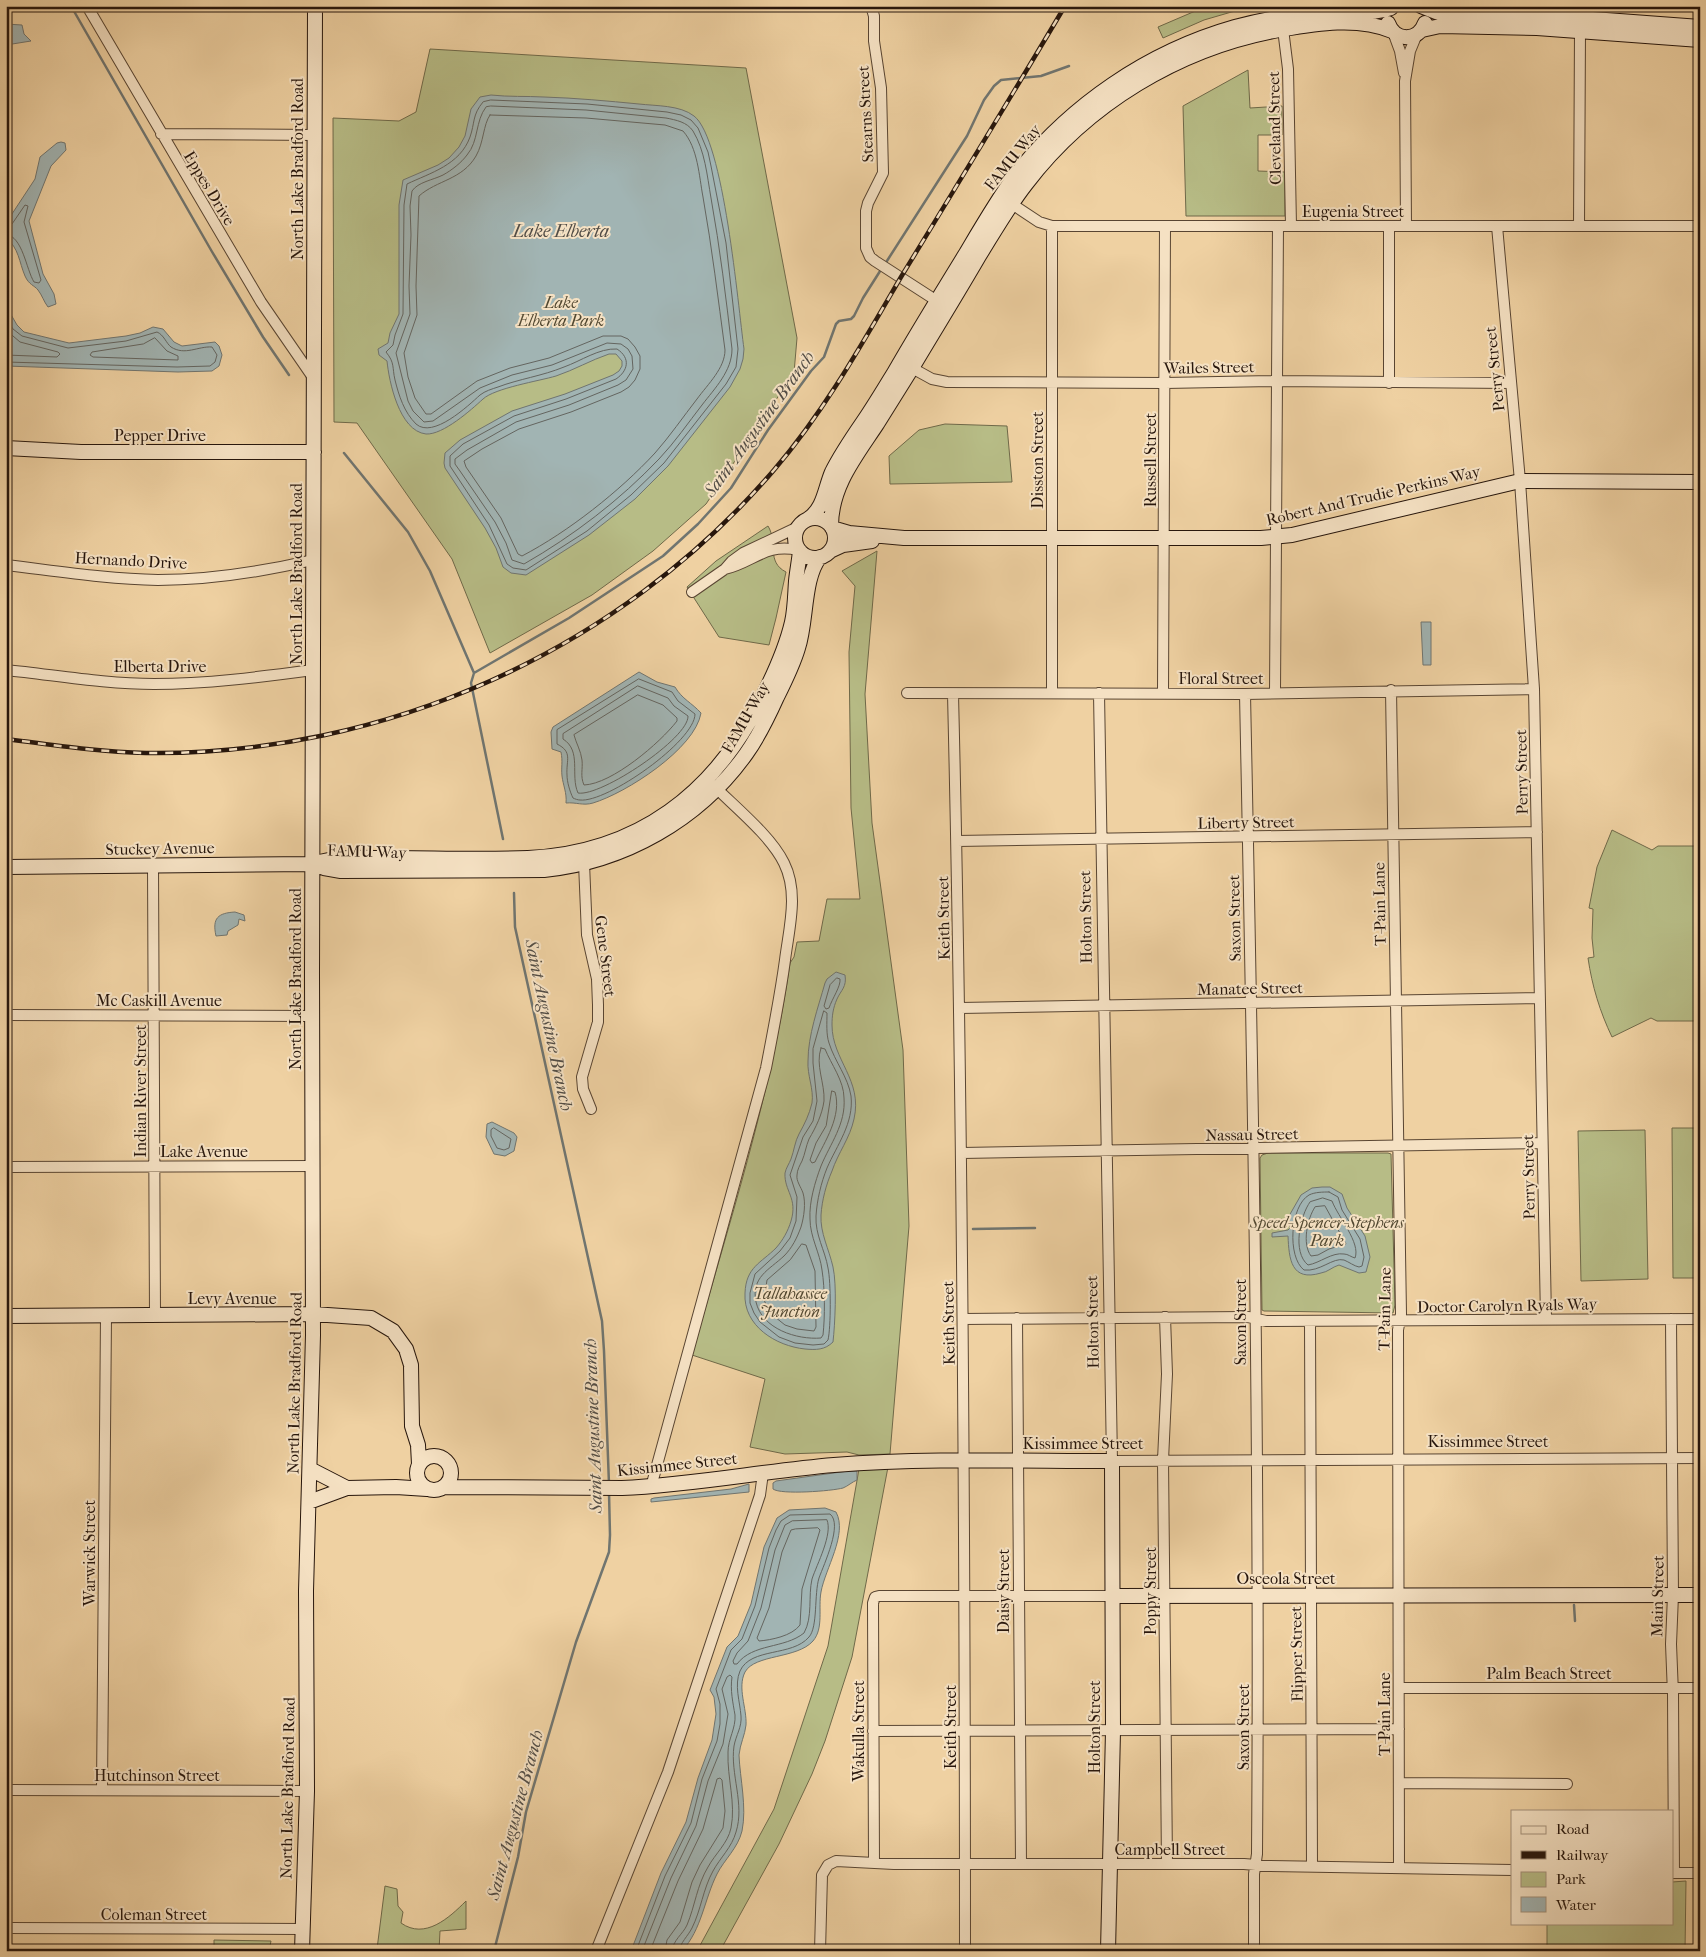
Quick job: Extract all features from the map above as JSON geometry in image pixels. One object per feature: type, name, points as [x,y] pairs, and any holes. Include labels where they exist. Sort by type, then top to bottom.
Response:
[{"type":"street","name":"Eppes Drive","points":[[87,6],[261,302],[315,380]]},
{"type":"street","name":"North Lake Bradford Road","points":[[302,1951],[307,1791],[306,1591],[313,1314],[315,6]]},
{"type":"street","name":"Stearns Street","points":[[871,6],[874,16],[874,41],[880,79],[883,173],[867,205],[866,248],[870,257],[891,273],[937,301]]},
{"type":"street","points":[[1421,6],[1448,14],[1573,18],[1700,28]]},
{"type":"street","points":[[1405,81],[1411,48],[1426,20],[1421,6]]},
{"type":"street","name":"FAMU Way","points":[[1392,7],[1388,19],[1392,31]]},
{"type":"street","name":"FAMU Way","points":[[313,864],[341,871],[552,869],[584,863],[618,853],[652,837],[684,817],[712,784],[725,759],[742,737],[782,655],[795,609],[799,550],[795,538],[803,523],[815,514],[819,508],[832,472],[841,456],[876,402],[988,216],[1021,169],[1065,122],[1120,79],[1178,48],[1246,24],[1302,14],[1378,11],[1392,7]]},
{"type":"street","name":"FAMU Way","points":[[313,864],[344,858],[524,858],[583,850],[609,842],[643,827],[712,784],[740,762],[757,738],[791,669],[802,634],[811,573],[834,540],[831,527],[833,504],[843,477],[1012,204],[1033,175],[1066,139],[1130,88],[1164,68],[1202,52],[1246,38],[1314,25],[1354,23],[1377,26],[1392,31],[1404,38],[1440,26],[1580,30],[1700,40]]},
{"type":"street","name":"Cleveland Street","points":[[1283,30],[1288,69],[1291,226]]},
{"type":"street","points":[[1579,226],[1580,30]]},
{"type":"street","points":[[1392,31],[1400,51],[1405,81],[1406,226]]},
{"type":"street","points":[[161,134],[315,135]]},
{"type":"street","name":"Eugenia Street","points":[[1012,204],[1043,224],[1052,226],[1700,226]]},
{"type":"street","name":"Disston Street","points":[[1052,226],[1052,693]]},
{"type":"street","name":"Russell Street","points":[[1164,693],[1165,226]]},
{"type":"street","points":[[1276,693],[1278,226]]},
{"type":"street","points":[[1389,226],[1389,383]]},
{"type":"street","name":"Perry Street","points":[[1497,226],[1520,480],[1534,689],[1546,1319]]},
{"type":"street","name":"Wailes Street","points":[[912,368],[928,378],[942,381],[1511,383]]},
{"type":"street","name":"Pepper Drive","points":[[6,448],[81,452],[314,452]]},
{"type":"street","name":"Robert And Trudie Perkins Way","points":[[831,527],[850,533],[904,538],[1164,539],[1276,537],[1292,535],[1520,480],[1700,482]]},
{"type":"street","points":[[725,570],[732,561],[756,545],[803,523],[819,518],[831,527]]},
{"type":"street","name":"Robert And Trudie Perkins Way","points":[[825,554],[846,544],[904,538]]},
{"type":"street","points":[[692,592],[725,570],[740,565],[770,549],[799,550],[808,557],[825,554]]},
{"type":"street","name":"Hernando Drive","points":[[6,565],[122,578],[159,580],[215,576],[313,560]]},
{"type":"street","name":"Elberta Drive","points":[[6,670],[152,684],[220,681],[313,670]]},
{"type":"street","name":"Floral Street","points":[[907,693],[1244,694],[1534,689]]},
{"type":"street","name":"T-Pain Lane","points":[[1391,690],[1398,1146],[1399,1868]]},
{"type":"street","name":"Holton Street","points":[[1099,693],[1112,1460],[1113,1731],[1108,1951]]},
{"type":"street","name":"Keith Street","points":[[953,694],[962,1153],[965,1951]]},
{"type":"street","name":"Saxon Street","points":[[1244,694],[1251,1003],[1258,1596],[1258,1730],[1254,1951]]},
{"type":"street","points":[[651,1487],[766,1068],[778,1010],[791,918],[792,888],[782,858],[768,840],[712,784]]},
{"type":"street","name":"Liberty Street","points":[[957,841],[1537,832]]},
{"type":"street","name":"Gene Street","points":[[584,863],[586,935],[596,979],[598,1005],[598,1022],[582,1077],[583,1089],[591,1109]]},
{"type":"street","name":"Stuckey Avenue","points":[[6,867],[313,864]]},
{"type":"street","name":"Indian River Street","points":[[154,866],[155,1316]]},
{"type":"street","name":"Manatee Street","points":[[960,1008],[1540,998]]},
{"type":"street","name":"Mc Caskill Avenue","points":[[6,1015],[312,1016]]},
{"type":"street","name":"Nassau Street","points":[[962,1153],[1542,1143]]},
{"type":"street","name":"Lake Avenue","points":[[6,1167],[312,1166]]},
{"type":"street","points":[[6,1308],[6,1316]]},
{"type":"street","name":"Levy Avenue","points":[[6,1316],[313,1314],[371,1318],[393,1331],[406,1349],[411,1365],[412,1426],[418,1445],[418,1467]]},
{"type":"street","name":"Warwick Street","points":[[102,1790],[106,1316]]},
{"type":"street","name":"Poppy Street","points":[[1166,1317],[1167,1374],[1163,1460],[1167,1864]]},
{"type":"street","name":"Doctor Carolyn Ryals Way","points":[[963,1319],[1248,1317],[1266,1321],[1399,1322],[1531,1321],[1546,1319],[1700,1319]]},
{"type":"street","name":"Daisy Street","points":[[1017,1318],[1021,1863]]},
{"type":"street","name":"Main Street","points":[[1671,1319],[1673,1595],[1670,1644],[1673,1688],[1673,1810]]},
{"type":"street","name":"Flipper Street","points":[[1310,1321],[1312,1866]]},
{"type":"street","points":[[418,1445],[427,1453],[445,1460],[460,1482],[468,1488]]},
{"type":"street","points":[[396,1487],[408,1480],[428,1457],[434,1456]]},
{"type":"street","name":"Kissimmee Street","points":[[444,1488],[651,1487],[763,1473],[871,1463],[1112,1460],[1700,1458]]},
{"type":"street","points":[[418,1467],[418,1481],[427,1489]]},
{"type":"street","points":[[310,1469],[347,1488]]},
{"type":"street","points":[[309,1502],[347,1488],[396,1487],[438,1490],[444,1488],[450,1480],[451,1471]]},
{"type":"street","points":[[596,1951],[673,1756],[760,1495],[763,1473]]},
{"type":"street","name":"Osceola Street","points":[[874,1600],[879,1596],[1700,1595]]},
{"type":"street","name":"Wakulla Street","points":[[874,1600],[874,1863]]},
{"type":"street","name":"Palm Beach Street","points":[[1399,1688],[1700,1688]]},
{"type":"street","points":[[873,1731],[1399,1729]]},
{"type":"street","points":[[1399,1783],[1567,1784]]},
{"type":"street","name":"Hutchinson Street","points":[[6,1790],[307,1791]]},
{"type":"street","name":"Campbell Street","points":[[820,1951],[821,1879],[823,1871],[828,1865],[840,1860],[874,1863],[1167,1864],[1511,1870]]},
{"type":"street","points":[[1674,1873],[1700,1873]]},
{"type":"street","name":"Coleman Street","points":[[6,1928],[302,1929]]},
{"type":"green space","points":[[1207,6],[1252,6],[1204,20],[1163,38],[1158,27]]},
{"type":"green space","name":"Lake Elberta Park","points":[[430,49],[746,68],[797,338],[794,373],[706,504],[653,551],[592,595],[490,653],[452,559],[357,423],[334,422],[333,118],[399,121],[416,112]]},
{"type":"green space","points":[[1248,70],[1250,108],[1282,106],[1282,135],[1258,135],[1258,171],[1285,172],[1285,216],[1186,216],[1183,106]]},
{"type":"green space","points":[[945,424],[1007,426],[1012,482],[890,484],[889,456],[919,430]]},
{"type":"green space","points":[[768,526],[771,532],[776,563],[786,572],[769,645],[719,637],[687,587],[716,561]]},
{"type":"green space","name":"Tallahassee Junction","points":[[877,551],[865,694],[872,823],[903,1050],[909,1226],[890,1454],[859,1455],[847,1452],[785,1454],[750,1447],[765,1379],[692,1355],[760,1111],[782,1013],[790,963],[794,957],[797,942],[819,941],[827,899],[860,899],[851,808],[849,652],[855,586],[842,571]]},
{"type":"green space","points":[[1612,830],[1652,850],[1658,846],[1700,846],[1700,1021],[1657,1021],[1651,1018],[1612,1037],[1597,999],[1588,958],[1594,957],[1592,938],[1593,909],[1589,908],[1597,867]]},
{"type":"green space","points":[[1672,1128],[1700,1128],[1700,1278],[1673,1278]]},
{"type":"green space","points":[[1645,1130],[1648,1279],[1581,1281],[1578,1131]]},
{"type":"green space","name":"Speed-Spencer-Stephens Park","points":[[1268,1153],[1391,1154],[1395,1305],[1393,1313],[1262,1310],[1260,1158]]},
{"type":"green space","points":[[888,1467],[852,1657],[825,1741],[812,1774],[779,1844],[720,1951],[697,1951],[774,1809],[828,1646],[859,1469]]},
{"type":"green space","points":[[1686,1881],[1685,1951],[1547,1951],[1547,1924],[1674,1924],[1674,1882]]},
{"type":"green space","points":[[385,1886],[397,1889],[398,1906],[403,1912],[401,1923],[410,1928],[428,1928],[436,1925],[466,1901],[466,1929],[440,1931],[439,1951],[385,1951],[377,1949]]},
{"type":"green space","points":[[214,1940],[271,1941],[269,1951],[214,1951]]},
{"type":"water","points":[[6,24],[22,25],[24,34],[31,41],[6,45]]},
{"type":"water","name":"Lake Elberta","points":[[491,95],[568,98],[660,106],[682,110],[694,116],[705,131],[714,156],[721,188],[728,225],[744,349],[740,369],[730,387],[668,466],[635,499],[589,535],[526,575],[511,573],[503,567],[496,548],[485,528],[445,468],[445,453],[460,440],[512,411],[565,394],[613,375],[619,371],[622,361],[616,354],[609,354],[556,376],[497,391],[483,399],[448,426],[426,434],[417,431],[402,415],[393,392],[387,361],[379,355],[378,349],[388,343],[390,333],[399,314],[399,205],[403,180],[438,165],[449,158],[459,147],[465,136],[471,109],[480,97]]},
{"type":"water","points":[[57,143],[65,143],[66,150],[51,166],[29,221],[43,274],[54,294],[56,304],[48,307],[38,290],[28,281],[14,246],[6,238],[6,223],[35,179],[40,157]]},
{"type":"water","points":[[6,306],[17,325],[24,332],[69,343],[126,336],[140,333],[153,327],[163,329],[174,342],[182,346],[215,342],[219,346],[222,355],[219,366],[212,371],[178,372],[6,366]]},
{"type":"water","points":[[1421,622],[1431,622],[1431,665],[1423,665]]},
{"type":"water","points":[[639,672],[657,682],[675,687],[701,713],[696,727],[673,755],[640,780],[623,790],[593,803],[566,803],[561,752],[552,749],[551,732],[553,727]]},
{"type":"water","points":[[235,912],[244,915],[245,921],[239,919],[238,925],[228,931],[227,935],[216,936],[215,925],[220,915]]},
{"type":"water","points":[[836,972],[845,975],[845,979],[834,1009],[833,1037],[851,1081],[856,1105],[852,1126],[830,1176],[822,1209],[822,1228],[831,1260],[835,1284],[833,1342],[824,1348],[809,1349],[783,1344],[763,1332],[749,1315],[745,1293],[751,1271],[779,1245],[791,1221],[793,1206],[786,1185],[785,1173],[812,1103],[808,1072],[808,1051],[814,1022],[825,983]]},
{"type":"water","points":[[492,1122],[514,1133],[517,1137],[514,1151],[505,1156],[494,1154],[486,1137],[487,1124]]},
{"type":"water","points":[[1330,1187],[1342,1194],[1347,1208],[1365,1236],[1370,1257],[1366,1272],[1359,1273],[1339,1265],[1311,1275],[1303,1274],[1298,1271],[1291,1260],[1288,1236],[1272,1237],[1272,1233],[1290,1228],[1289,1216],[1301,1195],[1312,1188]]},
{"type":"water","points":[[857,1471],[857,1480],[843,1488],[796,1492],[773,1489],[773,1483],[776,1481]]},
{"type":"water","points":[[749,1484],[749,1492],[651,1502],[651,1499],[654,1498],[731,1489]]},
{"type":"water","points":[[825,1508],[836,1512],[839,1521],[839,1531],[838,1541],[821,1592],[820,1624],[816,1636],[806,1647],[750,1666],[743,1678],[742,1691],[746,1725],[739,1755],[744,1812],[740,1837],[717,1874],[694,1933],[682,1951],[631,1951],[661,1873],[686,1822],[698,1778],[712,1740],[716,1714],[714,1697],[710,1690],[727,1647],[738,1636],[751,1604],[764,1547],[777,1518],[789,1510]]},
{"type":"waterway","points":[[71,6],[211,250],[263,337],[289,375]]},
{"type":"waterway","name":"Saint Augustine Branch","points":[[885,264],[967,136],[984,100],[994,86],[1001,80],[1041,76],[1069,66]]},
{"type":"waterway","name":"Saint Augustine Branch","points":[[503,839],[471,683],[474,673],[569,618],[663,556],[698,524],[731,488],[768,430],[811,371],[824,357],[836,324],[839,321],[851,319],[854,316],[882,268]]},
{"type":"waterway","points":[[344,453],[408,532],[430,571],[474,673]]},
{"type":"waterway","name":"Saint Augustine Branch","points":[[514,893],[515,927],[602,1321],[609,1484]]},
{"type":"waterway","points":[[973,1229],[1035,1228]]},
{"type":"waterway","name":"Saint Augustine Branch","points":[[494,1951],[518,1857],[526,1812],[576,1642],[609,1552],[609,1492]]},
{"type":"waterway","points":[[1574,1605],[1575,1621]]},
{"type":"railway","points":[[6,739],[93,750],[146,753],[235,749],[323,736],[408,712],[491,680],[570,640],[644,591],[712,534],[774,470],[809,425],[857,352],[1065,6]]}]
